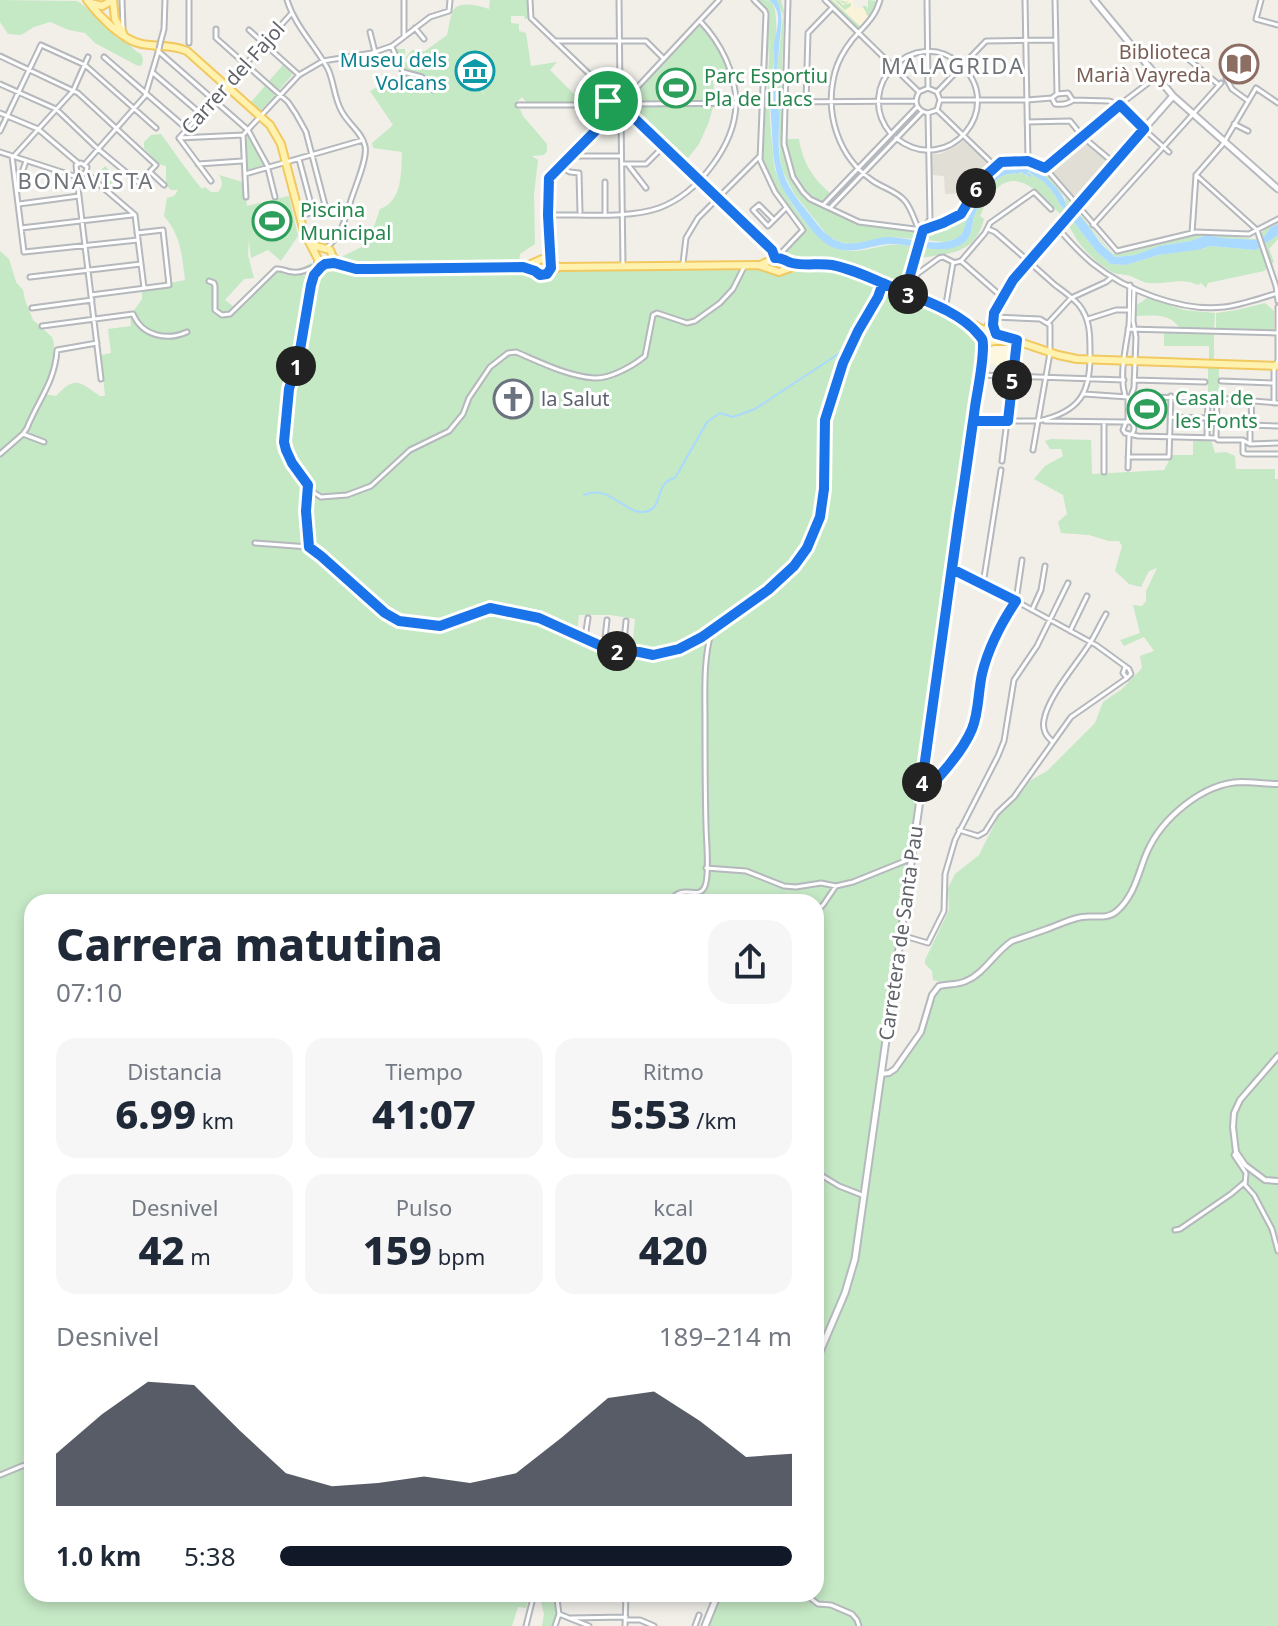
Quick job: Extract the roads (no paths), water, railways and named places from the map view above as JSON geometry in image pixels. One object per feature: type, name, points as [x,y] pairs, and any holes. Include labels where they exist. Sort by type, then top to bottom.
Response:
[{"type":"main road","points":[[88,0],[102,6],[113,0],[115,19],[135,42]]},
{"type":"main road","points":[[88,0],[119,32],[135,42],[183,49],[270,125],[281,144],[304,232],[320,263],[329,262],[356,269],[523,267],[546,260],[550,266],[559,267],[758,265],[779,271],[801,264],[819,263],[883,283],[961,318],[988,336],[1016,340],[1065,357],[1124,362],[1277,366]]},
{"type":"main road","points":[[1094,0],[1173,96],[1278,189]]},
{"type":"main road","name":"Carretera de Santa Pau","points":[[824,1342],[851,1276],[864,1196],[982,355],[1002,297],[1028,261],[1173,96]]},
{"type":"main road","points":[[312,245],[331,251],[329,262]]},
{"type":"main road","points":[[317,260],[324,249]]},
{"type":"main road","points":[[774,258],[771,265],[779,271]]},
{"type":"main road","points":[[758,265],[774,258],[801,264]]},
{"type":"main road","points":[[779,271],[786,266],[784,259]]},
{"type":"main road","points":[[537,265],[543,276],[550,266]]},
{"type":"main road","points":[[705,1626],[714,1602]]},
{"type":"street","points":[[122,0],[122,26],[126,35]]},
{"type":"street","points":[[85,164],[146,93],[164,29],[165,0]]},
{"type":"street","points":[[189,0],[189,43]]},
{"type":"street","points":[[287,0],[291,14],[323,61],[341,112],[363,140],[365,151],[347,214],[334,241],[324,249]]},
{"type":"street","points":[[404,0],[404,36]]},
{"type":"street","points":[[179,138],[243,135],[299,75],[323,61],[392,46],[431,16],[449,11],[450,0]]},
{"type":"street","points":[[530,0],[531,18],[611,95]]},
{"type":"street","points":[[619,0],[620,91]]},
{"type":"street","points":[[630,95],[719,0]]},
{"type":"street","points":[[754,0],[766,13],[760,156],[767,179],[803,230],[782,252],[784,259]]},
{"type":"street","points":[[788,0],[784,144],[791,173],[807,197],[859,222],[920,229],[943,223],[961,214],[979,183],[1003,161],[1028,161],[1045,168],[1076,207],[1118,251],[1192,233],[1248,234],[1278,219]]},
{"type":"street","points":[[825,0],[919,92]]},
{"type":"street","points":[[880,0],[873,18],[845,50],[836,69],[830,102],[837,136],[846,153],[863,173],[904,200],[920,229]]},
{"type":"street","points":[[927,0],[928,88]]},
{"type":"street","points":[[1025,0],[1028,161]]},
{"type":"street","points":[[1055,0],[1057,94]]},
{"type":"street","points":[[1261,0],[1256,20],[1278,25]]},
{"type":"street","points":[[806,102],[808,33],[833,8]]},
{"type":"street","name":"Carrer del Fajol","points":[[211,181],[179,138],[291,14]]},
{"type":"street","points":[[548,215],[640,213],[663,206],[679,198],[699,181],[716,160],[726,142],[736,103],[727,62],[717,42],[700,21]]},
{"type":"street","points":[[415,28],[424,39]]},
{"type":"street","points":[[216,29],[216,38],[288,102],[300,119],[326,209]]},
{"type":"street","points":[[249,30],[299,75]]},
{"type":"street","points":[[370,32],[375,52]]},
{"type":"street","points":[[937,92],[986,41],[1056,40]]},
{"type":"street","points":[[555,41],[646,41],[664,59]]},
{"type":"street","points":[[0,131],[41,45],[85,65],[156,128]]},
{"type":"street","points":[[392,46],[403,72],[422,77],[433,90]]},
{"type":"street","points":[[159,50],[248,130],[268,168],[275,197]]},
{"type":"street","points":[[891,134],[883,121],[879,101],[881,85],[893,67],[907,56],[927,52],[945,55],[962,65],[974,83],[977,100],[974,118],[964,136],[949,146],[928,151],[914,149],[896,138]]},
{"type":"street","points":[[1093,225],[1220,84],[1180,52]]},
{"type":"street","points":[[0,56],[78,93],[156,165],[139,183],[56,109],[0,84]]},
{"type":"street","points":[[88,57],[73,91],[13,156],[24,252],[138,240]]},
{"type":"street","points":[[104,57],[187,129]]},
{"type":"street","points":[[152,72],[201,114]]},
{"type":"street","points":[[1045,168],[1157,77]]},
{"type":"street","points":[[1226,78],[1232,89],[1248,101]]},
{"type":"street","points":[[928,88],[937,92],[940,100],[937,110],[928,113],[917,107],[915,101],[919,92],[928,88]]},
{"type":"street","points":[[1192,233],[1196,175],[1224,141],[1256,88],[1278,103]]},
{"type":"street","points":[[620,91],[630,95],[634,104],[630,114],[621,117],[612,114],[608,105],[611,95],[620,91]]},
{"type":"street","points":[[940,100],[1027,100],[1068,93],[1073,100]]},
{"type":"street","points":[[1052,98],[1055,104],[1073,100],[1109,101],[1120,105],[1169,152]]},
{"type":"street","points":[[785,102],[915,101]]},
{"type":"street","points":[[634,104],[761,103]]},
{"type":"street","points":[[518,105],[608,105]]},
{"type":"street","points":[[823,205],[917,107]]},
{"type":"street","points":[[937,110],[995,166]]},
{"type":"street","points":[[830,208],[922,112]]},
{"type":"street","points":[[0,113],[38,129],[78,163],[85,164]]},
{"type":"street","points":[[905,293],[920,229],[930,219],[928,113]]},
{"type":"street","points":[[550,266],[549,178],[612,114]]},
{"type":"street","points":[[630,114],[772,250],[774,258]]},
{"type":"street","points":[[621,117],[623,266]]},
{"type":"street","points":[[1027,122],[1070,121],[1083,137],[1114,163]]},
{"type":"street","points":[[1234,124],[1248,131]]},
{"type":"street","points":[[243,135],[246,197]]},
{"type":"street","points":[[245,174],[363,140]]},
{"type":"street","points":[[621,165],[646,164],[664,146]]},
{"type":"street","points":[[0,152],[74,176],[86,173],[135,215],[144,288]]},
{"type":"street","points":[[570,156],[621,156]]},
{"type":"street","points":[[683,265],[686,238],[698,218],[760,156]]},
{"type":"street","points":[[299,159],[313,212]]},
{"type":"street","points":[[16,188],[26,160]]},
{"type":"street","points":[[198,164],[243,160]]},
{"type":"street","points":[[78,163],[75,168],[101,379]]},
{"type":"street","points":[[85,164],[86,173]]},
{"type":"street","points":[[628,164],[646,188]]},
{"type":"street","points":[[559,167],[579,174],[580,214]]},
{"type":"street","points":[[150,172],[164,185]]},
{"type":"street","points":[[1196,175],[1257,230],[1278,292],[1278,301]]},
{"type":"street","points":[[605,182],[605,214]]},
{"type":"street","points":[[909,280],[938,258],[943,257],[953,263],[961,261],[992,222],[1034,192],[1051,209]]},
{"type":"street","points":[[18,204],[79,196]]},
{"type":"street","points":[[774,220],[759,205],[753,210],[768,226],[774,220],[786,208]]},
{"type":"street","points":[[299,216],[326,209],[347,214]]},
{"type":"street","points":[[21,228],[135,215]]},
{"type":"street","points":[[1057,227],[1078,251],[1112,277],[1175,304],[1209,308],[1235,306],[1278,292]]},
{"type":"street","points":[[988,229],[1080,306],[1088,319],[1089,379],[1084,394],[1066,412],[1038,421]]},
{"type":"street","points":[[32,308],[169,285],[163,230],[137,233]]},
{"type":"street","points":[[537,265],[549,246]]},
{"type":"street","points":[[209,281],[215,286],[215,310],[222,315],[230,314],[276,269],[292,272],[306,270],[317,260]]},
{"type":"street","points":[[317,260],[299,356],[289,389],[284,442],[292,463],[313,492],[321,497],[358,492],[371,486],[410,450],[449,431],[463,414],[469,398],[490,367],[512,351],[572,373],[603,377],[645,356],[653,315],[657,313],[687,323],[695,321],[733,289],[745,265]]},
{"type":"street","points":[[961,261],[1002,297]]},
{"type":"street","points":[[314,275],[329,262]]},
{"type":"street","points":[[945,310],[953,263]]},
{"type":"street","points":[[30,277],[141,264]]},
{"type":"street","points":[[306,270],[314,275]]},
{"type":"street","points":[[1048,323],[1071,298],[1112,277]]},
{"type":"street","points":[[255,543],[309,547],[385,613],[399,621],[440,626],[490,608],[531,615],[610,650],[653,655],[679,649],[702,637],[768,590],[794,566],[807,548],[820,517],[824,489],[825,420],[843,363],[883,283]]},
{"type":"street","points":[[1132,287],[1124,362],[1127,422],[1123,430],[1138,436],[1207,437],[1243,440],[1250,444],[1278,443]]},
{"type":"street","points":[[1128,396],[1134,391],[1132,287]]},
{"type":"street","points":[[1084,394],[1208,397],[1276,403],[1274,383],[1278,357],[1278,307]]},
{"type":"street","points":[[1088,319],[1116,310],[1129,310]]},
{"type":"street","points":[[42,326],[133,314],[141,327],[164,338],[187,332]]},
{"type":"street","points":[[993,317],[1039,319],[1048,323],[1051,330],[1050,353],[1033,450]]},
{"type":"street","points":[[1128,329],[1278,333]]},
{"type":"street","points":[[1002,461],[1016,340]]},
{"type":"street","points":[[0,454],[23,434],[51,381],[57,350],[97,343]]},
{"type":"street","points":[[980,375],[1124,380]]},
{"type":"street","points":[[1134,380],[1205,382]]},
{"type":"street","points":[[1221,381],[1274,383]]},
{"type":"street","points":[[1128,457],[1169,457],[1171,396]]},
{"type":"street","points":[[1207,437],[1208,397]]},
{"type":"street","points":[[1216,438],[1217,398]]},
{"type":"street","points":[[1251,401],[1252,425]]},
{"type":"street","points":[[1170,417],[1207,418]]},
{"type":"street","points":[[973,421],[1131,422],[1134,427],[1130,434],[1128,468]]},
{"type":"street","points":[[1104,422],[1104,472]]},
{"type":"street","points":[[1217,424],[1278,426]]},
{"type":"street","points":[[1250,432],[1250,444]]},
{"type":"street","points":[[23,434],[44,442]]},
{"type":"street","points":[[1243,440],[1243,453],[1278,454]]},
{"type":"street","points":[[983,584],[1001,470]]},
{"type":"street","points":[[308,485],[306,511],[309,547]]},
{"type":"street","points":[[920,797],[937,780],[970,732],[985,665],[1003,622],[1016,601],[1022,560]]},
{"type":"street","points":[[1032,610],[1041,590],[1045,566]]},
{"type":"street","points":[[952,569],[1091,642],[1131,672],[1112,690],[1071,717],[1016,795],[996,814],[984,834],[978,836],[959,830]]},
{"type":"street","points":[[901,935],[928,943],[943,915],[945,874],[959,830],[1002,747],[1015,676],[1037,646],[1068,583]]},
{"type":"street","points":[[1070,631],[1087,596]]},
{"type":"street","points":[[1053,742],[1045,732],[1046,713],[1106,614]]},
{"type":"street","points":[[585,637],[588,618]]},
{"type":"street","points":[[604,647],[607,620]]},
{"type":"street","points":[[623,651],[626,621]]},
{"type":"street","points":[[677,894],[696,893],[705,886],[705,695],[712,629]]},
{"type":"street","points":[[881,1074],[895,1069],[921,1032],[932,995],[939,986],[969,980],[1012,941],[1086,916],[1113,915],[1135,887],[1152,842],[1192,800],[1201,794],[1240,782],[1278,784]]},
{"type":"street","points":[[706,868],[746,871],[784,886],[821,883],[836,886],[912,858]]},
{"type":"street","points":[[824,904],[836,886]]},
{"type":"street","points":[[1278,1056],[1247,1091],[1236,1109],[1233,1127],[1234,1155],[1246,1173],[1245,1182],[1272,1229],[1278,1251]]},
{"type":"street","points":[[1236,1152],[1255,1174],[1268,1181],[1278,1181]]},
{"type":"street","points":[[824,1177],[864,1196]]},
{"type":"street","points":[[1175,1230],[1245,1182]]},
{"type":"street","points":[[0,1475],[24,1466]]},
{"type":"street","points":[[526,1626],[532,1602]]},
{"type":"street","points":[[555,1626],[558,1602]]},
{"type":"street","points":[[625,1626],[626,1602]]},
{"type":"street","points":[[815,1602],[852,1614],[859,1626]]},
{"type":"street","points":[[559,1614],[589,1626]]},
{"type":"street","points":[[695,1626],[699,1615]]},
{"type":"street","points":[[571,1618],[626,1618],[654,1626]]},
{"type":"water","points":[[769,0],[777,0],[781,18],[776,88],[782,169],[802,205],[833,239],[843,243],[891,237],[924,242],[950,241],[964,230],[975,199],[990,178],[1008,165],[1019,164],[1031,168],[1052,183],[1066,205],[1080,216],[1115,257],[1135,255],[1207,235],[1257,240],[1278,224],[1278,235],[1256,250],[1209,246],[1158,255],[1126,265],[1111,264],[1096,251],[1049,187],[1029,171],[1030,177],[1021,172],[1002,176],[995,181],[980,202],[971,232],[962,244],[945,249],[890,244],[845,250],[830,246],[803,219],[784,190],[776,170],[769,92],[774,73],[778,19],[776,9]]},
{"type":"waterway","points":[[584,495],[601,493],[630,509],[650,510],[664,485],[675,478],[707,422],[720,413],[733,417],[755,409],[852,348],[865,332],[888,291]]},
{"type":"place","name":"Biblioteca Marià Vayreda","points":[[1239,64]]},
{"type":"place","name":"Museu dels Volcans","points":[[475,71]]},
{"type":"place","name":"Parc Esportiu Pla de Llacs","points":[[676,88]]},
{"type":"place","name":"Piscina Municipal","points":[[272,221]]},
{"type":"place","name":"la Salut","points":[[513,399]]},
{"type":"place","name":"Casal de les Fonts","points":[[1147,409]]},
{"type":"district","name":"MALAGRIDA","points":[[953,66]]},
{"type":"district","name":"BONAVISTA","points":[[86,181]]}]
